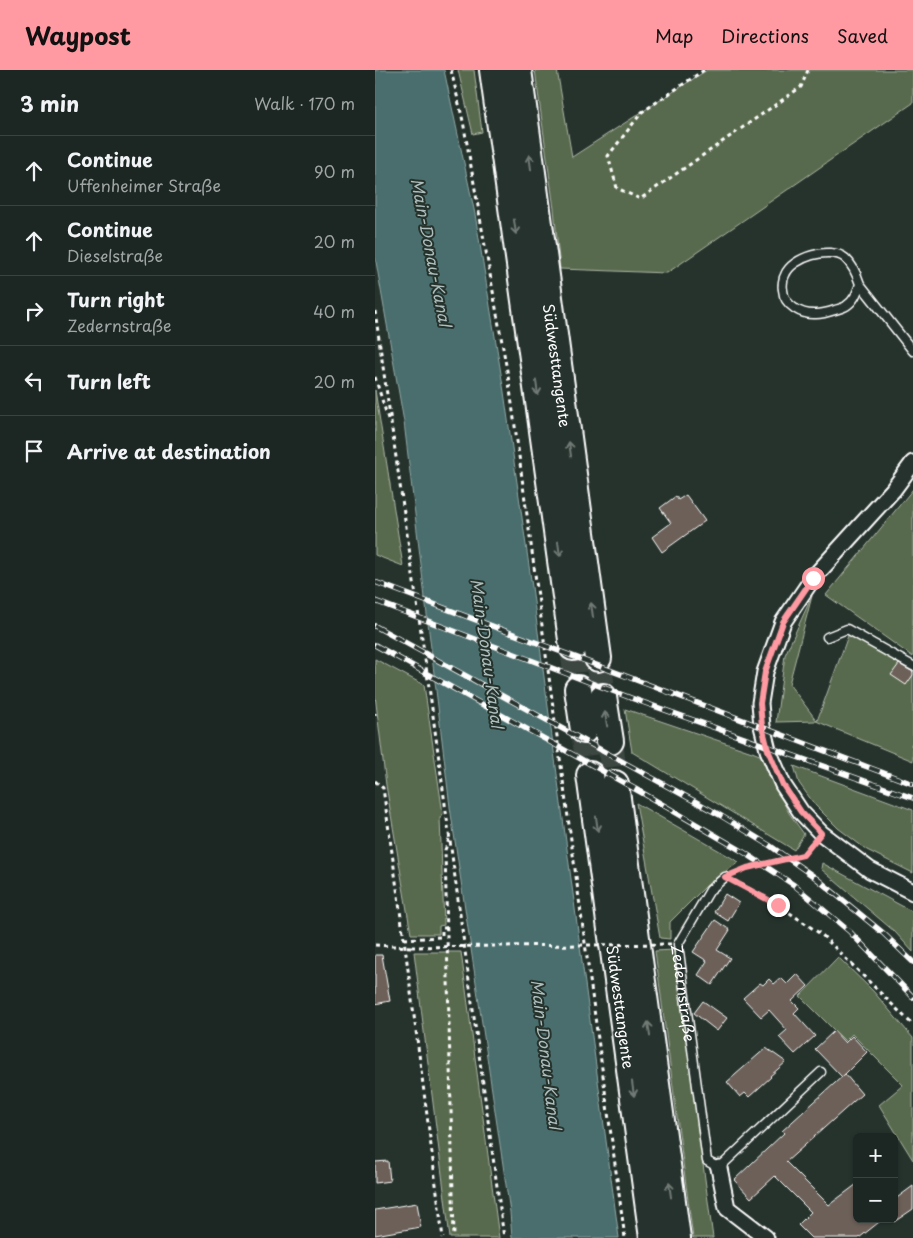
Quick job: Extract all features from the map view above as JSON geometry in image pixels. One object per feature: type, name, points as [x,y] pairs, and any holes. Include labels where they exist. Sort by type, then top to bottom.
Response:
[{"type":"highway","name":"Südwesttangente","points":[[493,70],[573,647]]},
{"type":"highway","name":"Südwesttangente","points":[[518,70],[598,658]]},
{"type":"highway","points":[[578,689],[584,730]]},
{"type":"highway","points":[[603,697],[610,741]]},
{"type":"highway","name":"Südwesttangente","points":[[590,775],[653,1238]]},
{"type":"highway","name":"Südwesttangente","points":[[615,784],[677,1238]]},
{"type":"street","points":[[913,463],[893,490],[813,578],[783,622],[765,672],[760,703],[762,726],[768,750],[783,785],[801,812],[821,833],[870,870],[913,892]]},
{"type":"street","name":"Zedernstraße","points":[[719,1168],[727,1208],[766,1238]]},
{"type":"lane","points":[[860,284],[856,295],[845,306],[827,313],[815,315],[799,311],[793,307],[787,302],[783,290],[784,275],[792,264],[817,254],[832,254],[843,257],[851,265],[860,284],[913,351]]},
{"type":"lane","points":[[827,637],[847,629],[913,666]]},
{"type":"lane","name":"Zedernstraße","points":[[719,1168],[707,1161],[678,944],[710,890],[725,877]]},
{"type":"lane","points":[[719,1168],[821,1072]]},
{"type":"path","points":[[451,70],[463,121],[509,382],[625,1238]]},
{"type":"path","points":[[704,70],[642,112],[608,156],[617,188],[640,199],[801,88],[808,70]]},
{"type":"path","points":[[375,311],[431,700],[504,1238]]},
{"type":"path","points":[[375,377],[392,432]]},
{"type":"path","points":[[375,780],[383,788],[443,1238]]},
{"type":"path","points":[[725,877],[747,868],[803,855],[821,833]]},
{"type":"path","points":[[449,839],[445,850],[454,1238]]},
{"type":"path","points":[[725,877],[778,905],[822,935],[913,1025]]},
{"type":"path","points":[[404,939],[442,937],[442,928],[447,928]]},
{"type":"path","points":[[375,945],[411,947],[672,944]]},
{"type":"green space","points":[[458,70],[474,70],[482,132],[473,134]]},
{"type":"green space","points":[[535,70],[557,70],[572,157],[707,70],[913,70],[913,103],[667,273],[560,269],[554,209]]},
{"type":"green space","points":[[375,390],[403,566],[375,555]]},
{"type":"green space","points":[[913,489],[913,657],[826,595]]},
{"type":"green space","points":[[812,596],[789,684],[817,721],[849,633],[913,671],[913,761],[816,721],[776,722],[785,655]]},
{"type":"green space","points":[[375,659],[424,685],[443,814],[440,818],[444,925],[439,926],[439,934],[411,934],[386,785],[375,695]]},
{"type":"green space","points":[[625,709],[767,758],[778,792],[789,813],[804,834],[794,850],[632,752]]},
{"type":"green space","points":[[794,766],[913,810],[913,873],[867,850],[838,828],[815,805],[799,783]]},
{"type":"green space","points":[[636,803],[739,862],[709,883],[670,922],[670,939],[660,938]]},
{"type":"green space","points":[[822,863],[913,912],[913,952],[895,932],[821,869]]},
{"type":"green space","points":[[674,950],[713,1238],[693,1238],[655,951]]},
{"type":"green space","points":[[414,952],[461,952],[499,1238],[450,1238]]},
{"type":"green space","points":[[838,957],[873,991],[913,1038],[913,1160],[879,1105],[903,1085],[852,1034],[845,1041],[800,996]]},
{"type":"water","name":"Main-Donau-Kanal","points":[[375,70],[444,70],[475,214],[504,392],[532,587],[619,1238],[512,1238],[510,1212],[450,807],[404,422],[375,256]]},
{"type":"building","points":[[686,495],[705,521],[662,552],[652,537],[671,523],[660,508],[676,496],[678,500]]},
{"type":"building","points":[[899,664],[913,672],[906,685],[891,675]]},
{"type":"building","points":[[725,894],[739,903],[728,921],[714,912]]},
{"type":"building","points":[[715,920],[730,930],[717,950],[730,958],[712,985],[698,975],[707,961],[693,952]]},
{"type":"building","points":[[375,955],[382,955],[390,1001],[375,1004]]},
{"type":"building","points":[[797,974],[808,986],[792,1001],[799,1008],[794,1013],[815,1036],[795,1054],[779,1037],[787,1030],[769,1010],[761,1017],[743,998],[760,983],[763,985],[769,979],[774,984],[781,978],[787,984]]},
{"type":"building","points":[[703,1001],[727,1018],[717,1031],[694,1013]]},
{"type":"building","points":[[834,1031],[845,1043],[852,1036],[867,1052],[842,1077],[815,1049]]},
{"type":"building","points":[[766,1048],[786,1062],[749,1097],[745,1093],[740,1097],[727,1082]]},
{"type":"building","points":[[845,1074],[862,1094],[786,1162],[829,1205],[853,1187],[853,1223],[878,1223],[859,1238],[811,1238],[798,1225],[811,1212],[775,1176],[751,1198],[734,1180],[784,1133],[782,1131]]},
{"type":"building","points":[[388,1161],[390,1181],[375,1183],[375,1162]]},
{"type":"building","points":[[913,1186],[913,1209],[898,1219],[898,1197]]},
{"type":"building","points":[[417,1203],[421,1227],[375,1235],[375,1210]]},
{"type":"tunnel","points":[[573,647],[578,689]]},
{"type":"tunnel","points":[[598,658],[603,697]]},
{"type":"tunnel","points":[[584,730],[590,775]]},
{"type":"tunnel","points":[[610,741],[615,784]]},
{"type":"railway","points":[[375,582],[913,784]]},
{"type":"railway","points":[[375,601],[631,698],[913,798]]},
{"type":"railway","points":[[375,626],[718,814],[769,845],[816,878],[883,933],[913,962]]},
{"type":"railway","points":[[375,645],[646,795],[742,851],[794,885],[850,932],[913,997]]},
{"type":"route","points":[[778,905],[725,877],[747,868],[803,855],[821,833],[801,812],[783,785],[768,750],[762,726],[760,703],[765,672],[783,622],[813,578]]}]
